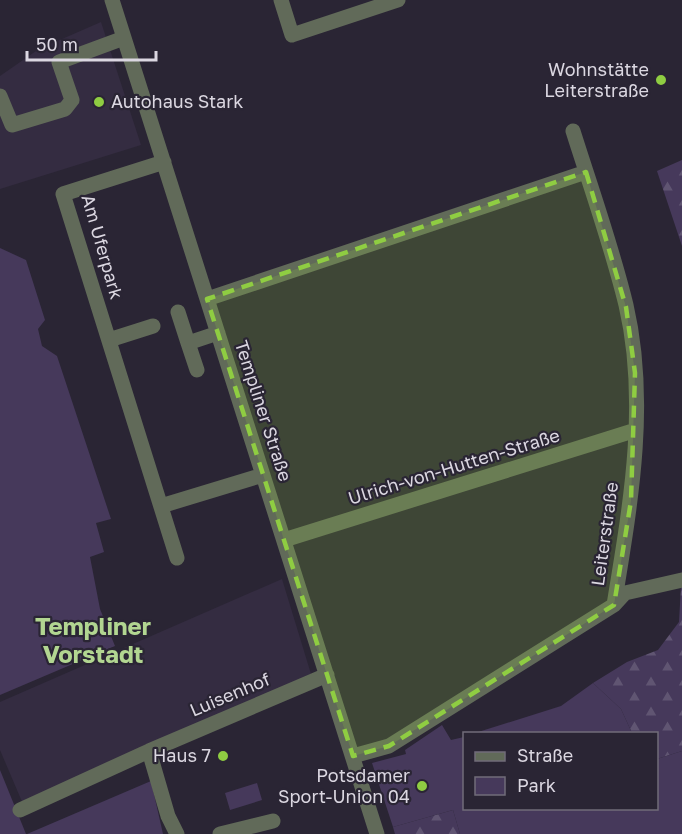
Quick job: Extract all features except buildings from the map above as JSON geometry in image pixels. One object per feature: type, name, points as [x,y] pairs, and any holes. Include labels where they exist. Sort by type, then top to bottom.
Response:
[{"type":"street","name":"Templiner Straße","points":[[112,0],[377,834]]},
{"type":"street","points":[[281,0],[292,34],[398,0]]},
{"type":"street","points":[[0,96],[12,125],[65,109],[72,100],[59,62],[124,38]]},
{"type":"street","name":"Leiterstraße","points":[[352,756],[389,746],[614,605],[631,501],[636,430],[635,373],[626,307],[573,131]]},
{"type":"street","name":"Am Uferpark","points":[[164,162],[63,194],[177,558]]},
{"type":"street","points":[[207,299],[586,172]]},
{"type":"street","points":[[178,312],[197,370]]},
{"type":"street","points":[[109,340],[153,327]]},
{"type":"street","points":[[188,343],[218,333]]},
{"type":"street","name":"Ulrich-von-Hutten-Straße","points":[[284,540],[636,430]]},
{"type":"street","points":[[160,506],[263,475]]},
{"type":"street","points":[[614,605],[625,593],[682,580]]},
{"type":"street","name":"Luisenhof","points":[[20,810],[149,751],[327,675]]},
{"type":"street","points":[[149,751],[168,816],[177,834]]},
{"type":"street","points":[[220,834],[273,821]]},
{"type":"highlighted area","points":[[586,172],[626,307],[635,373],[631,501],[614,605],[389,746],[353,756],[207,299]]},
{"type":"shaded area","points":[[101,22],[141,145],[0,189],[0,76],[39,49]]},
{"type":"shaded area","points":[[282,579],[311,674],[23,804],[0,750],[0,702]]},
{"type":"green space","points":[[682,160],[682,246],[657,171]]},
{"type":"green space","points":[[0,248],[26,260],[45,320],[38,329],[42,346],[57,356],[111,519],[96,523],[104,552],[90,557],[100,609],[115,646],[0,695]]},
{"type":"green space","points":[[682,569],[682,751],[658,759],[658,732],[632,732],[621,709],[593,683],[627,662],[658,650],[679,622]]},
{"type":"green space","points":[[593,683],[621,709],[632,732],[478,732],[561,706]]},
{"type":"green space","name":"Potsdamer Sport-Union 04","points":[[442,725],[451,740],[463,737],[463,810],[658,810],[658,759],[682,751],[682,834],[460,834],[453,810],[393,827],[372,763],[406,754],[405,750]]},
{"type":"green space","points":[[0,770],[26,834],[0,834]]},
{"type":"green space","points":[[151,781],[163,834],[27,834]]},
{"type":"green space","points":[[257,783],[262,800],[230,810],[225,793]]},
{"type":"green space","points":[[453,810],[460,834],[395,834],[393,827]]},
{"type":"place","name":"Wohnstätte Leiterstraße","points":[[661,80]]},
{"type":"place","name":"Autohaus Stark","points":[[99,102]]},
{"type":"place","name":"Haus 7","points":[[223,756]]},
{"type":"place","name":"Potsdamer Sport-Union 04","points":[[422,786]]},
{"type":"district","name":"Templiner Vorstadt","points":[[93,641]]}]
